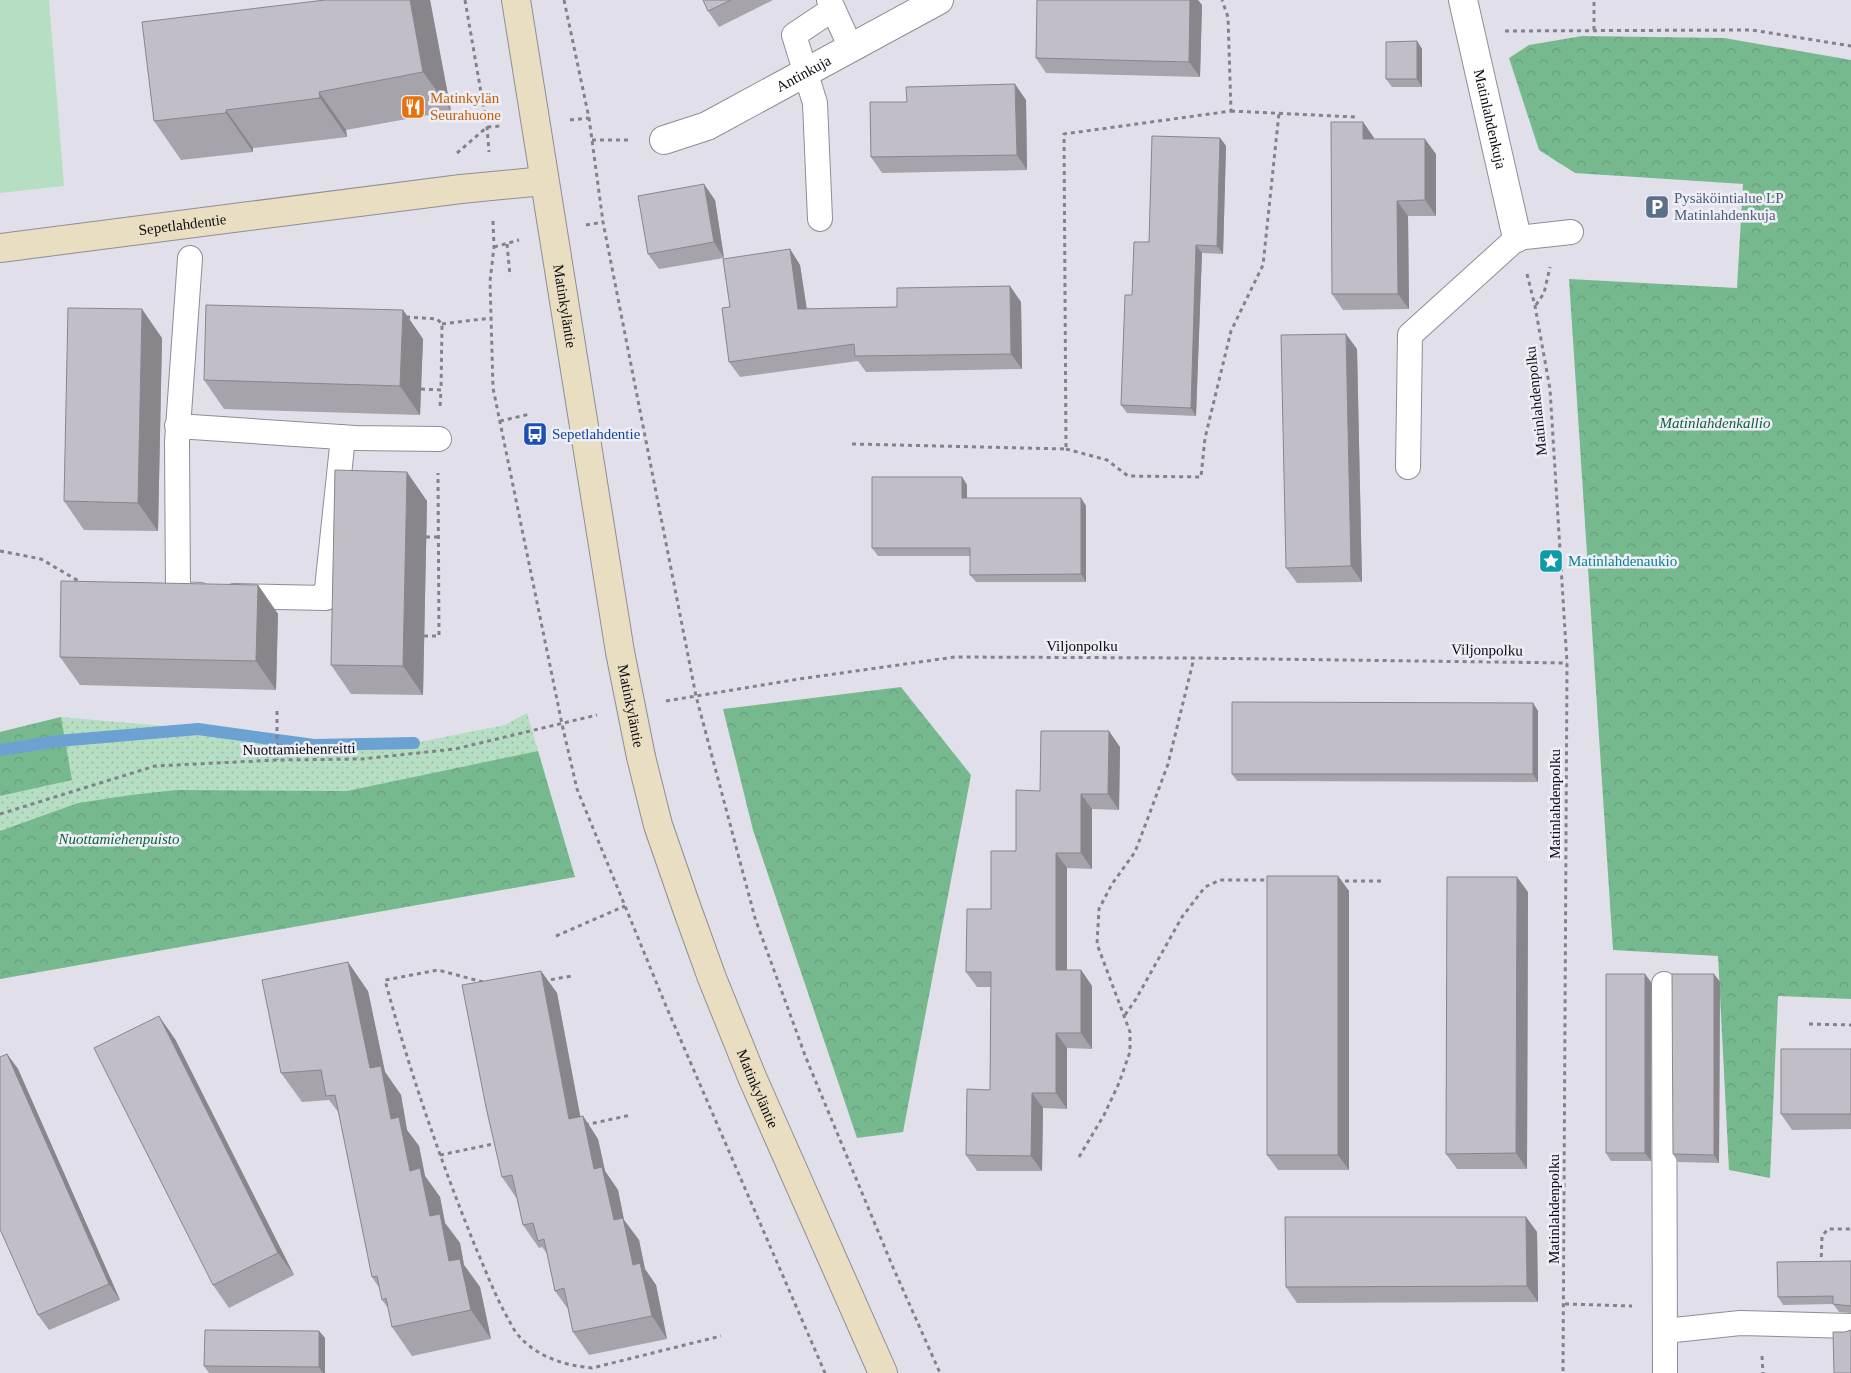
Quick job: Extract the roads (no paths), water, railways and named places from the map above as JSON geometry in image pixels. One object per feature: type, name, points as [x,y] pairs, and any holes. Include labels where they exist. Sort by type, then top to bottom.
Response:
[{"type":"main road","name":"Matinkyläntie","points":[[516,0],[620,652],[641,757],[658,825],[712,978],[752,1077],[883,1373]]},
{"type":"main road","name":"Sepetlahdentie","points":[[0,248],[461,189],[544,181]]},
{"type":"street","name":"Antinkuja","points":[[664,140],[707,126],[939,0]]},
{"type":"street","name":"Matinlahdenkuja","points":[[1462,0],[1517,238]]},
{"type":"lane","points":[[820,219],[815,103],[794,35],[831,5],[851,48]]},
{"type":"lane","points":[[1408,467],[1410,335],[1517,238],[1571,232]]},
{"type":"lane","points":[[190,258],[176,476],[178,594],[326,598],[343,438]]},
{"type":"lane","points":[[178,426],[343,438],[439,439]]},
{"type":"lane","points":[[1664,984],[1665,1373]]},
{"type":"lane","points":[[1665,1331],[1740,1323],[1851,1326]]},
{"type":"waterway","points":[[0,750],[58,741],[198,729],[314,745],[414,743]]},
{"type":"place","name":"Matinkylän Seurahuone","points":[[413,107]]},
{"type":"place","name":"Pysäköintialue LP Matinlahdenkuja","points":[[1657,207]]},
{"type":"place","name":"Sepetlahdentie","points":[[535,434]]},
{"type":"place","name":"Matinlahdenaukio","points":[[1551,561]]},
{"type":"park label","name":"Matinlahdenkallio","points":[[1715,423]]},
{"type":"park label","name":"Nuottamiehenpuisto","points":[[119,839]]}]
